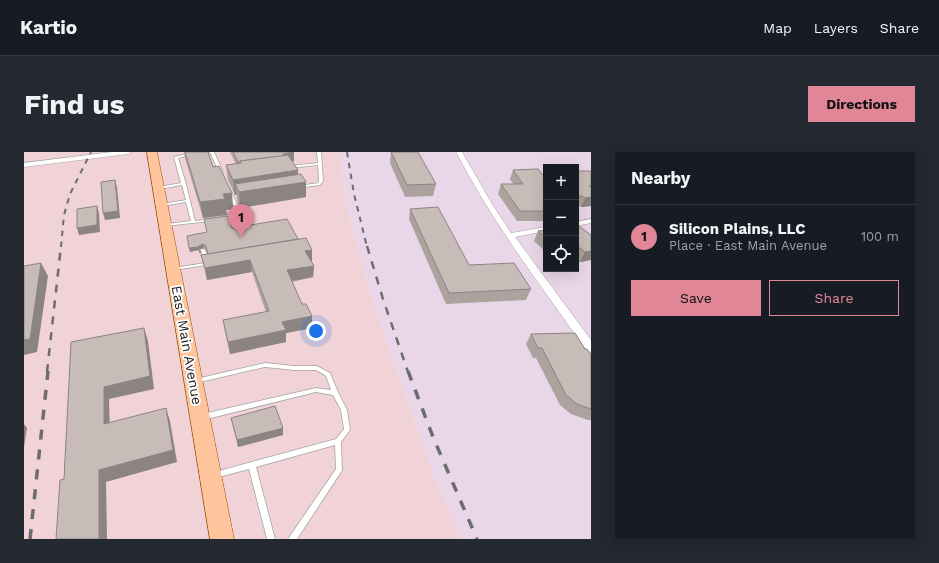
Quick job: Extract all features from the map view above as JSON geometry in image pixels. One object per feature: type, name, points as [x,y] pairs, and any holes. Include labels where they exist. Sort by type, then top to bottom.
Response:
[{"type":"main road","name":"East Main Avenue","points":[[152,152],[222,539]]},
{"type":"street","points":[[24,164],[128,152]]},
{"type":"street","points":[[459,152],[483,196],[509,236],[591,348]]},
{"type":"street","points":[[579,223],[591,221]]},
{"type":"street","points":[[509,236],[543,230]]},
{"type":"lane","points":[[193,222],[176,156],[199,152]]},
{"type":"lane","points":[[212,152],[222,176]]},
{"type":"lane","points":[[297,187],[319,184],[319,152]]},
{"type":"lane","points":[[282,168],[320,164]]},
{"type":"lane","points":[[160,196],[184,184]]},
{"type":"lane","points":[[165,226],[230,217],[237,214],[238,212],[228,190]]},
{"type":"lane","points":[[160,196],[188,201]]},
{"type":"lane","points":[[232,198],[239,196]]},
{"type":"lane","points":[[203,250],[207,264]]},
{"type":"lane","points":[[173,269],[214,262]]},
{"type":"lane","points":[[194,381],[265,364],[294,368],[317,368],[328,375],[334,393],[341,402],[346,415],[347,430],[338,441],[211,476]]},
{"type":"lane","points":[[200,418],[316,390],[334,393]]},
{"type":"lane","points":[[292,539],[338,470],[338,441]]},
{"type":"lane","points":[[252,465],[271,539]]},
{"type":"shaded area","points":[[24,152],[339,152],[348,212],[374,306],[435,479],[461,539],[24,539]]},
{"type":"shaded area","points":[[339,152],[591,152],[591,539],[461,539],[435,479],[374,306],[348,212]]},
{"type":"building","points":[[185,152],[208,152],[213,167],[219,166],[232,193],[223,194],[225,199],[200,202]]},
{"type":"building","points":[[233,152],[294,152],[283,154],[284,156],[238,162]]},
{"type":"building","points":[[391,152],[418,152],[436,184],[407,185]]},
{"type":"building","points":[[288,155],[298,170],[233,180],[226,165],[241,163],[240,161]]},
{"type":"building","points":[[538,169],[543,175],[543,211],[520,211],[501,184],[523,184],[513,170]]},
{"type":"building","points":[[579,171],[591,171],[591,185],[589,186],[591,187],[591,197],[585,198],[579,196]]},
{"type":"building","points":[[301,174],[306,182],[239,192],[235,184]]},
{"type":"building","points":[[115,180],[118,211],[103,213],[101,182]]},
{"type":"building","points":[[97,206],[97,225],[77,228],[77,209]]},
{"type":"building","points":[[438,207],[469,265],[514,263],[531,289],[449,293],[410,209]]},
{"type":"building","points":[[228,216],[232,228],[287,219],[298,239],[208,254],[206,246],[203,244],[199,246],[200,253],[199,247],[189,248],[187,236],[207,232],[204,219]]},
{"type":"building","points":[[579,226],[591,235],[591,251],[585,252],[579,247]]},
{"type":"building","points":[[543,230],[543,235],[538,231]]},
{"type":"building","points":[[306,238],[312,250],[305,251],[314,266],[287,270],[302,304],[306,304],[312,316],[282,322],[286,330],[228,342],[223,320],[269,311],[250,260],[205,268],[201,255]]},
{"type":"building","points":[[41,263],[30,339],[24,340],[24,266]]},
{"type":"building","points":[[144,328],[150,376],[104,387],[104,424],[166,408],[173,450],[99,470],[99,539],[56,539],[60,480],[64,479],[71,342]]},
{"type":"building","points":[[575,333],[585,349],[587,349],[591,355],[591,409],[577,404],[566,395],[542,348],[538,348],[531,334]]},
{"type":"building","points":[[275,406],[283,428],[237,440],[231,418]]},
{"type":"railway","points":[[61,247],[64,215],[70,194],[91,152]]},
{"type":"railway","points":[[347,152],[354,194],[367,247]]},
{"type":"railway","points":[[47,372],[61,246]]},
{"type":"railway","points":[[367,246],[408,372]]},
{"type":"railway","points":[[30,539],[48,371]]},
{"type":"railway","points":[[408,371],[433,437],[477,539]]},
{"type":"place","name":"Silicon Plains, LLC","points":[[241,237]]}]
